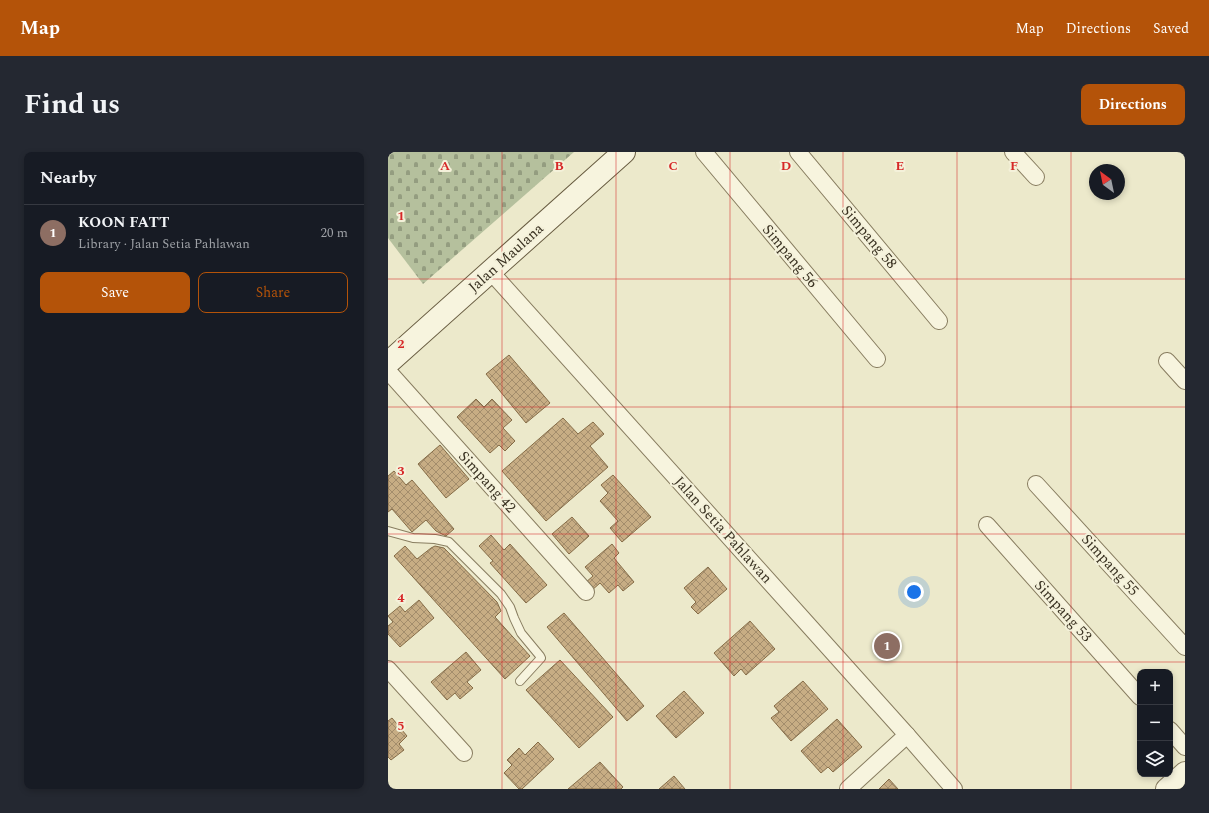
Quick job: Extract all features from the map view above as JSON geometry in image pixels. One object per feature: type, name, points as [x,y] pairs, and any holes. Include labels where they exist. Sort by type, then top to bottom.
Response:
[{"type":"main road","name":"Jalan Maulana","points":[[388,363],[624,152]]},
{"type":"street","name":"Simpang 56","points":[[704,152],[877,359]]},
{"type":"street","name":"Simpang 58","points":[[798,152],[939,321]]},
{"type":"street","points":[[1014,152],[1036,177]]},
{"type":"street","name":"Jalan Setia Pahlawan","points":[[491,272],[954,789]]},
{"type":"street","points":[[1167,361],[1185,381]]},
{"type":"street","name":"Simpang 42","points":[[388,371],[586,592]]},
{"type":"street","name":"Simpang 55","points":[[1036,484],[1185,647]]},
{"type":"street","name":"Simpang 53","points":[[987,525],[1137,694]]},
{"type":"street","points":[[388,669],[464,753]]},
{"type":"street","points":[[1173,733],[1185,747]]},
{"type":"street","points":[[848,789],[907,735]]},
{"type":"street","points":[[1166,789],[1185,772]]},
{"type":"lane","points":[[388,531],[412,538],[435,539],[449,542],[501,594],[510,607],[521,633],[540,656],[540,658],[520,681]]},
{"type":"green space","points":[[388,152],[574,152],[423,284],[388,238]]},
{"type":"building","points":[[509,355],[550,403],[526,423],[486,374]]},
{"type":"building","points":[[476,399],[484,407],[492,399],[512,420],[503,428],[515,441],[505,451],[499,445],[490,453],[457,417]]},
{"type":"building","points":[[563,418],[578,434],[593,422],[604,434],[590,446],[608,467],[546,521],[502,471]]},
{"type":"building","points":[[440,445],[469,479],[446,498],[418,464]]},
{"type":"building","points":[[394,471],[406,485],[412,480],[454,529],[446,536],[436,531],[426,520],[412,532],[392,509],[388,512],[388,476]]},
{"type":"building","points":[[613,475],[651,517],[622,542],[610,528],[618,521],[600,501],[608,493],[601,485]]},
{"type":"building","points":[[572,517],[589,536],[569,554],[552,534]]},
{"type":"building","points":[[491,535],[504,550],[510,544],[547,585],[526,603],[490,563],[493,561],[479,546]]},
{"type":"building","points":[[612,544],[619,553],[614,558],[634,582],[623,591],[618,585],[609,593],[600,583],[591,591],[585,583],[593,576],[585,567]]},
{"type":"building","points":[[405,546],[417,559],[435,546],[444,548],[497,602],[501,611],[495,617],[530,656],[505,679],[394,556]]},
{"type":"building","points":[[708,567],[727,589],[698,614],[691,607],[696,602],[684,588]]},
{"type":"building","points":[[419,600],[434,618],[400,647],[388,634],[388,626],[393,622],[388,616],[400,606],[405,612]]},
{"type":"building","points":[[564,613],[644,706],[627,721],[547,627]]},
{"type":"building","points":[[750,621],[775,649],[746,675],[741,669],[734,676],[714,653]]},
{"type":"building","points":[[466,652],[481,670],[467,682],[473,688],[460,699],[455,693],[447,700],[431,682]]},
{"type":"building","points":[[560,660],[613,717],[579,748],[526,690]]},
{"type":"building","points":[[803,681],[828,709],[791,741],[771,718],[779,712],[774,706]]},
{"type":"building","points":[[684,691],[704,713],[676,738],[656,716]]},
{"type":"building","points":[[392,718],[407,736],[399,744],[404,750],[391,760],[388,757],[388,721]]},
{"type":"building","points":[[837,719],[862,747],[833,772],[828,767],[821,773],[801,751]]},
{"type":"building","points":[[538,742],[554,759],[522,789],[519,789],[504,773],[512,765],[507,760],[519,748],[525,755]]},
{"type":"building","points":[[600,762],[623,787],[621,789],[568,789]]},
{"type":"building","points":[[674,776],[685,789],[659,789]]},
{"type":"building","points":[[889,779],[898,789],[879,789]]},
{"type":"place","name":"KOON FATT","points":[[887,646]]}]
